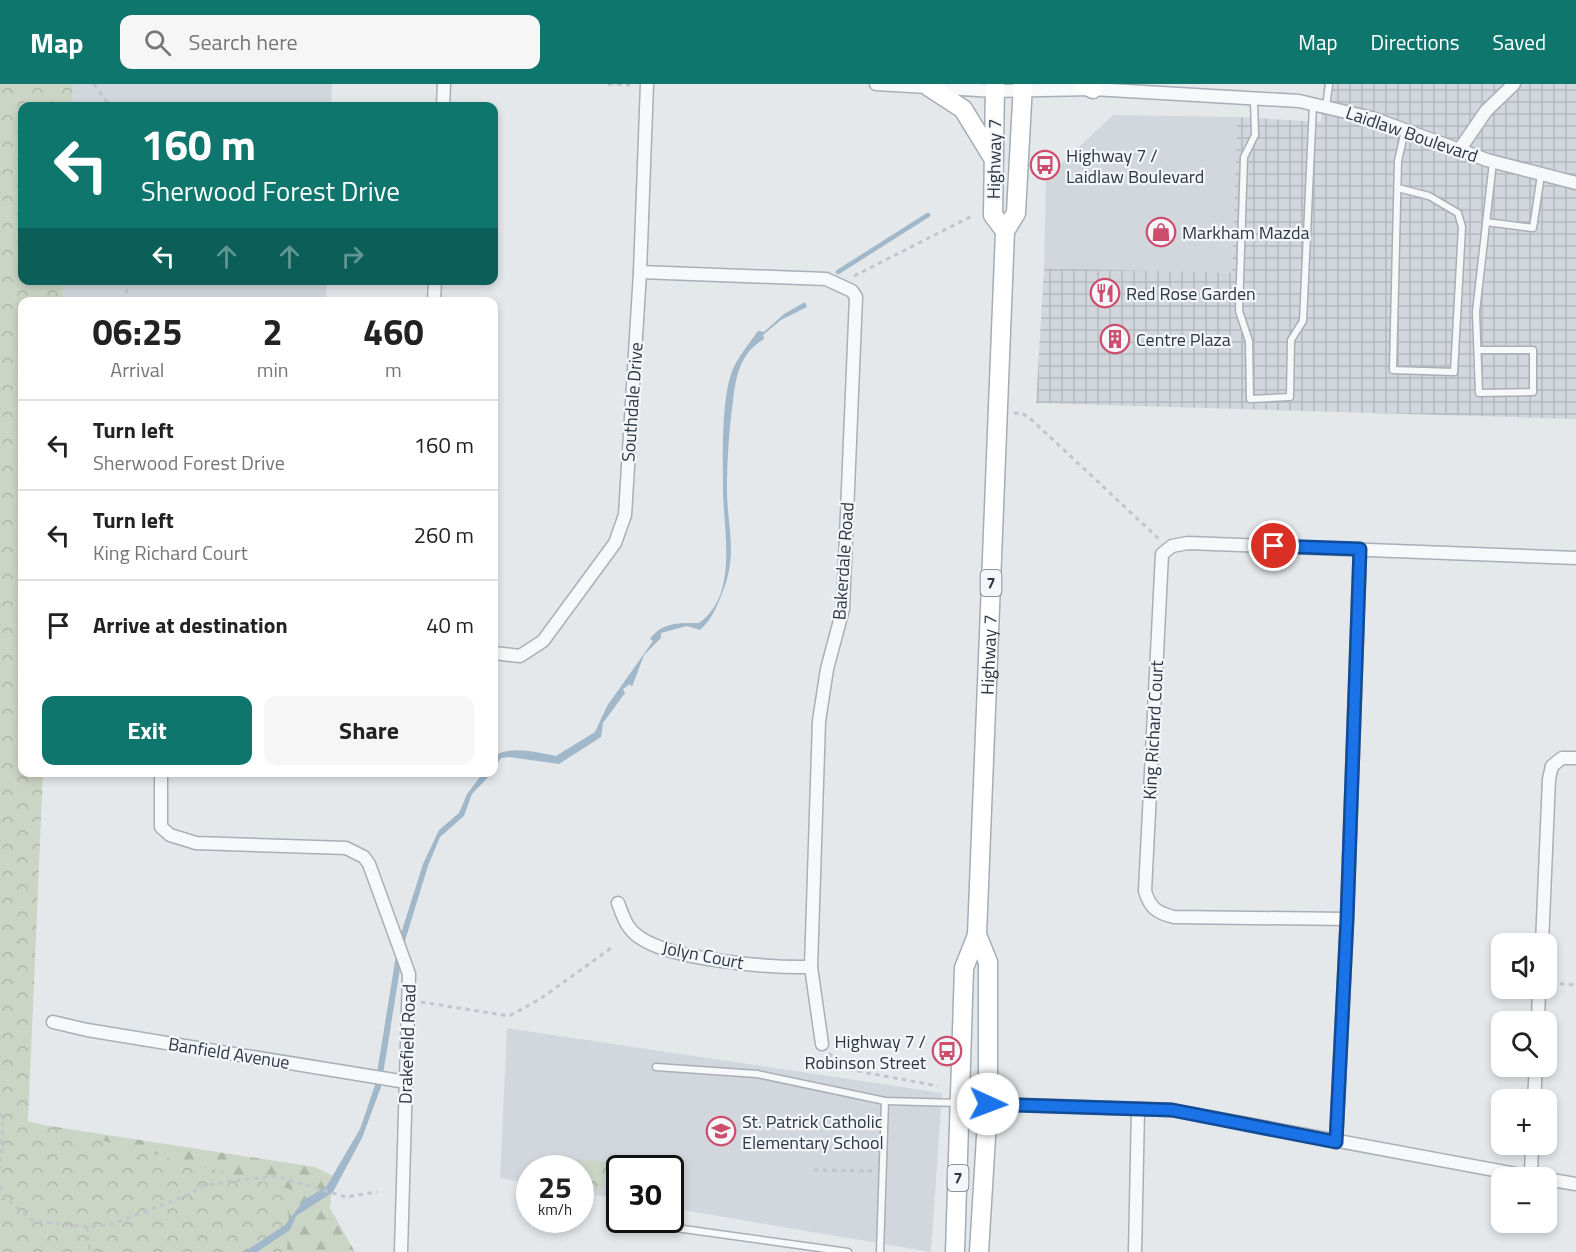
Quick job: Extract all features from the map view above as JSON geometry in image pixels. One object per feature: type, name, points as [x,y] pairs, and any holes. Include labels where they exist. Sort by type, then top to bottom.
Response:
[{"type":"main road","points":[[929,87],[963,109],[994,159]]},
{"type":"main road","name":"Highway 7","points":[[995,87],[993,215],[1005,231]]},
{"type":"main road","name":"Highway 7","points":[[955,1252],[964,968],[977,934],[1005,231],[1016,213],[1023,87]]},
{"type":"main road","name":"Highway 7","points":[[977,934],[988,962],[988,1104],[979,1252]]},
{"type":"street","points":[[443,102],[444,84]]},
{"type":"street","name":"Southdale Drive","points":[[498,653],[520,656],[543,641],[615,543],[625,515],[640,272],[646,84]]},
{"type":"street","name":"Laidlaw Boulevard","points":[[876,84],[929,87],[1088,87],[1313,104],[1372,118],[1493,162],[1576,183]]},
{"type":"street","points":[[1460,149],[1486,111],[1514,84]]},
{"type":"street","points":[[640,272],[826,279],[852,291],[856,297]]},
{"type":"street","name":"Bakerdale Road","points":[[822,1044],[811,968],[819,721],[827,669],[843,609],[856,297]]},
{"type":"street","points":[[1169,548],[1188,543],[1576,558]]},
{"type":"street","name":"King Richard Court","points":[[1169,548],[1162,554],[1145,891],[1149,905],[1160,914],[1174,917],[1347,919]]},
{"type":"street","points":[[1336,1142],[1347,919],[1360,549]]},
{"type":"street","points":[[1542,933],[1549,779],[1552,766],[1562,758],[1576,758]]},
{"type":"street","name":"Drakefield Road","points":[[160,777],[161,827],[170,835],[196,843],[346,848],[364,857],[404,955],[409,974],[401,1252]]},
{"type":"street","name":"Jolyn Court","points":[[618,903],[626,925],[638,937],[657,946],[767,968],[811,968]]},
{"type":"street","name":"Banfield Avenue","points":[[53,1022],[87,1030],[406,1082]]},
{"type":"street","points":[[961,1103],[1172,1110],[1491,1169]]},
{"type":"street","points":[[1135,1252],[1138,1109]]},
{"type":"street","points":[[1557,1181],[1576,1185]]},
{"type":"lane","points":[[1326,107],[1329,84]]},
{"type":"lane","points":[[1254,100],[1255,135],[1244,157],[1239,311],[1249,341],[1251,399],[1290,397],[1290,340],[1303,321],[1313,104]]},
{"type":"lane","points":[[1398,188],[1429,195],[1458,213],[1462,227],[1454,372],[1393,370],[1398,161],[1405,130]]},
{"type":"lane","points":[[1478,350],[1533,350],[1533,392],[1479,393],[1476,312],[1493,162]]},
{"type":"lane","points":[[1486,222],[1533,228],[1541,175]]},
{"type":"lane","points":[[656,1067],[757,1074],[885,1101],[961,1103]]},
{"type":"lane","points":[[880,1252],[885,1101]]},
{"type":"lane","points":[[684,1229],[848,1252]]},
{"type":"path","points":[[94,84],[107,102]]},
{"type":"path","points":[[608,84],[636,84]]},
{"type":"path","points":[[856,297],[848,280],[972,216]]},
{"type":"path","points":[[998,412],[1022,413],[1032,420],[1169,548]]},
{"type":"path","points":[[408,1000],[509,1016],[540,999],[614,946]]},
{"type":"path","points":[[1557,983],[1576,985]]},
{"type":"path","points":[[822,1044],[841,1068],[938,1086]]},
{"type":"path","points":[[0,1113],[3,1125],[0,1168]]},
{"type":"path","points":[[814,1170],[883,1172]]},
{"type":"path","points":[[0,1186],[2,1198],[34,1221],[87,1227],[113,1224],[190,1194],[201,1186],[231,1180],[276,1176],[346,1197],[377,1192]]},
{"type":"path","points":[[87,1227],[90,1252]]},
{"type":"shaded area","points":[[73,84],[332,84],[331,102],[72,102]]},
{"type":"shaded area","points":[[1324,84],[1576,84],[1576,419],[1036,403],[1044,268],[1232,273],[1237,117],[1321,122]]},
{"type":"shaded area","points":[[1113,115],[1237,117],[1232,274],[1044,268],[1046,178]]},
{"type":"shaded area","points":[[64,285],[327,285],[326,297],[63,297]]},
{"type":"shaded area","name":"St. Patrick Catholic Elementary School","points":[[507,1028],[942,1093],[931,1252],[684,1210],[684,1155],[606,1155],[606,1197],[594,1194],[594,1155],[516,1155],[516,1181],[500,1178]]},
{"type":"green space","points":[[0,84],[73,84],[72,102],[18,102],[18,285],[64,285],[63,297],[18,297],[18,777],[43,777],[28,1121],[290,1189],[287,1252],[0,1252]]},
{"type":"green space","points":[[43,1125],[315,1167],[333,1176],[330,1208],[355,1252],[0,1252],[0,1213],[23,1156]]},
{"type":"green space","points":[[594,1161],[606,1162],[603,1190],[594,1189]]},
{"type":"water","points":[[805,302],[807,307],[781,320],[763,335],[764,339],[744,358],[738,374],[734,392],[727,466],[730,568],[721,596],[710,618],[700,630],[687,626],[661,633],[661,638],[644,655],[632,687],[630,684],[623,689],[625,693],[603,723],[601,737],[559,764],[509,757],[501,758],[498,763],[498,754],[516,750],[556,756],[595,732],[607,706],[653,641],[650,639],[655,633],[666,626],[699,623],[711,611],[724,581],[726,563],[723,433],[731,374],[739,357],[758,331],[764,332],[784,314]]},
{"type":"water","points":[[480,777],[488,777],[472,794],[464,816],[440,837],[428,866],[404,944],[381,1087],[362,1138],[333,1192],[296,1216],[290,1230],[257,1252],[244,1252],[285,1225],[304,1200],[326,1187],[360,1129],[375,1085],[398,943],[423,864],[439,830],[459,813],[467,794]]},
{"type":"waterway","points":[[838,272],[928,215]]},
{"type":"place","name":"Highway 7 / Laidlaw Boulevard","points":[[1045,165]]},
{"type":"place","name":"Markham Mazda","points":[[1161,232]]},
{"type":"place","name":"Red Rose Garden","points":[[1105,293]]},
{"type":"place","name":"Centre Plaza","points":[[1115,339]]},
{"type":"place","name":"Highway 7 / Robinson Street","points":[[947,1051]]},
{"type":"place","name":"St. Patrick Catholic Elementary School","points":[[721,1131]]},
{"type":"route","points":[[988,1104],[1172,1110],[1336,1142],[1347,919],[1360,549],[1274,546]]}]
